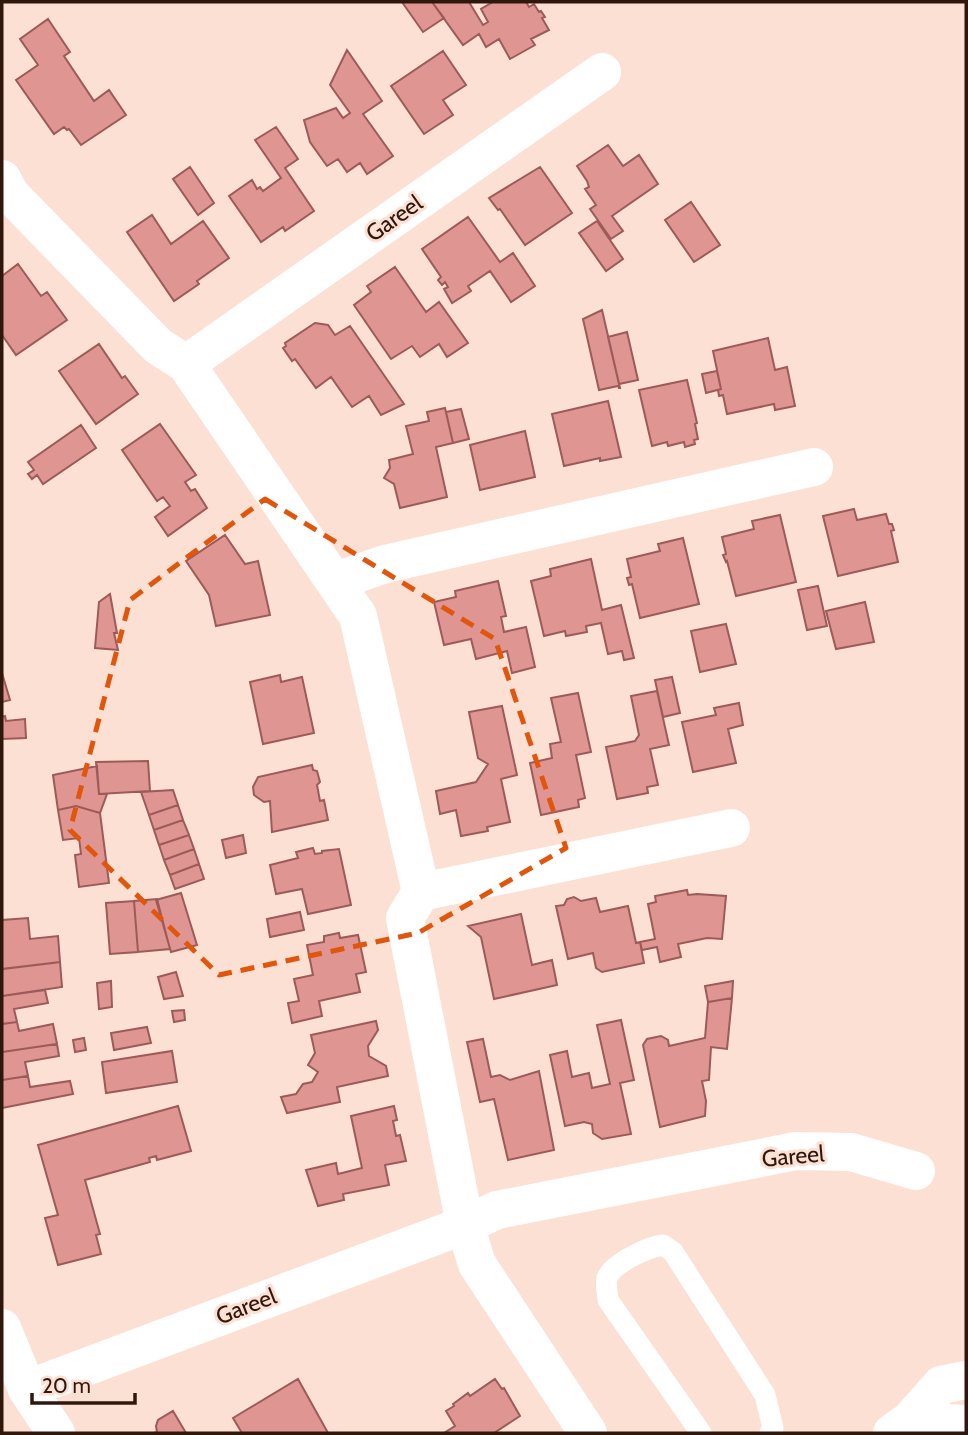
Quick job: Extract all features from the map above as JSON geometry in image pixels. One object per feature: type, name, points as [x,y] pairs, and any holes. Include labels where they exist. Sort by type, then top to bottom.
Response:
[{"type":"street","name":"Gareel","points":[[186,365],[602,72]]},
{"type":"street","points":[[5,191],[158,346],[186,365],[358,616],[421,892],[405,918],[465,1224],[477,1264],[589,1433]]},
{"type":"street","points":[[336,581],[385,564],[814,467]]},
{"type":"street","points":[[421,892],[731,828]]},
{"type":"street","name":"Gareel","points":[[27,1389],[497,1210],[796,1151],[850,1152],[916,1171]]},
{"type":"street","points":[[2,1328],[27,1389],[56,1433]]},
{"type":"street","points":[[900,1427],[941,1385],[966,1380]]},
{"type":"street","points":[[900,1427],[966,1424]]},
{"type":"lane","points":[[701,1433],[608,1300],[606,1281],[612,1269],[649,1247],[663,1245],[673,1252],[765,1395],[773,1428],[770,1433]]},
{"type":"highlighted area","points":[[265,499],[495,639],[566,848],[418,933],[219,975],[70,830],[130,600]]},
{"type":"building","points":[[402,2],[432,2],[444,18],[423,32]]},
{"type":"building","points":[[432,2],[469,2],[483,25],[488,22],[481,9],[493,2],[526,2],[529,7],[534,4],[539,12],[541,11],[549,30],[531,39],[535,45],[510,59],[499,39],[486,47],[479,34],[463,45]]},
{"type":"building","points":[[48,19],[70,52],[64,56],[94,101],[109,90],[126,115],[81,145],[69,129],[64,127],[54,134],[16,80],[38,65],[20,39]]},
{"type":"building","points":[[347,50],[382,101],[363,114],[393,156],[367,174],[360,163],[347,172],[338,159],[327,166],[310,142],[304,120],[336,108],[343,118],[350,113],[330,85]]},
{"type":"building","points":[[443,51],[466,85],[443,100],[453,115],[424,134],[391,86]]},
{"type":"building","points":[[276,127],[298,159],[285,168],[314,211],[285,231],[283,227],[261,242],[229,196],[252,180],[257,189],[260,187],[263,191],[281,178],[255,140]]},
{"type":"building","points":[[608,145],[623,166],[639,155],[658,184],[612,216],[623,231],[611,239],[590,209],[596,205],[585,189],[589,187],[587,181],[577,166]]},
{"type":"building","points":[[190,167],[214,203],[198,215],[173,179]]},
{"type":"building","points":[[540,167],[572,213],[525,245],[489,198]]},
{"type":"building","points":[[691,202],[720,245],[694,262],[665,220]]},
{"type":"building","points":[[152,215],[171,244],[203,221],[229,258],[174,301],[127,232]]},
{"type":"building","points":[[468,217],[500,262],[513,253],[535,286],[511,302],[490,271],[468,286],[471,291],[452,303],[444,289],[448,287],[445,282],[442,285],[438,280],[441,277],[422,249]]},
{"type":"building","points":[[597,221],[623,259],[606,271],[579,233]]},
{"type":"building","points":[[18,264],[41,296],[47,292],[67,320],[16,355],[2,335],[2,276]]},
{"type":"building","points":[[395,267],[426,312],[439,302],[468,343],[447,357],[439,344],[420,357],[412,346],[391,359],[354,305],[371,292],[367,286]]},
{"type":"building","points":[[602,310],[620,388],[618,386],[599,390],[583,319]]},
{"type":"building","points":[[315,323],[328,325],[335,335],[350,326],[404,404],[381,415],[369,396],[352,407],[331,377],[316,388],[295,359],[292,361],[283,348],[285,343]]},
{"type":"building","points":[[627,332],[638,380],[619,384],[608,337]]},
{"type":"building","points":[[768,338],[775,370],[787,367],[795,406],[775,410],[774,404],[727,414],[723,395],[719,396],[718,390],[721,389],[713,351]]},
{"type":"building","points":[[99,344],[122,378],[125,376],[138,394],[96,424],[59,371]]},
{"type":"building","points":[[717,371],[721,389],[706,393],[702,374]]},
{"type":"building","points":[[687,380],[698,439],[694,440],[695,444],[685,447],[684,442],[668,446],[667,442],[652,446],[639,390]]},
{"type":"building","points":[[608,401],[621,457],[600,461],[600,458],[564,466],[552,414]]},
{"type":"building","points":[[445,408],[453,443],[436,447],[447,497],[400,508],[394,484],[384,478],[390,468],[389,460],[413,454],[406,426],[429,421],[427,412]]},
{"type":"building","points":[[461,409],[469,439],[453,443],[446,412]]},
{"type":"building","points":[[160,424],[196,475],[185,482],[191,491],[195,489],[207,508],[168,536],[155,517],[170,506],[163,497],[157,501],[122,450]]},
{"type":"building","points":[[81,425],[96,448],[43,484],[37,475],[32,479],[28,474],[34,470],[28,462]]},
{"type":"building","points":[[525,431],[535,477],[480,490],[470,445]]},
{"type":"building","points":[[854,509],[857,520],[886,514],[894,530],[891,531],[898,562],[838,576],[823,516]]},
{"type":"building","points":[[780,515],[796,582],[736,596],[723,555],[726,554],[722,537],[754,529],[752,521]]},
{"type":"building","points":[[225,535],[245,564],[258,561],[270,615],[216,626],[209,595],[186,561]]},
{"type":"building","points":[[683,538],[699,604],[640,618],[632,584],[629,585],[627,578],[631,577],[627,559],[660,551],[658,544]]},
{"type":"building","points":[[591,559],[602,610],[621,605],[634,658],[624,660],[622,651],[608,654],[601,623],[586,626],[587,632],[566,636],[565,631],[544,636],[531,581],[551,576],[550,569]]},
{"type":"building","points":[[498,581],[506,616],[501,617],[504,632],[526,627],[535,667],[512,673],[507,651],[476,659],[471,639],[444,645],[434,602],[456,597],[455,591]]},
{"type":"building","points":[[818,586],[827,626],[807,630],[798,590]]},
{"type":"building","points":[[110,594],[118,650],[95,648],[99,602]]},
{"type":"building","points":[[865,602],[874,642],[836,649],[826,611]]},
{"type":"building","points":[[726,624],[736,664],[700,672],[691,631]]},
{"type":"building","points":[[2,673],[10,700],[2,702]]},
{"type":"building","points":[[280,675],[281,682],[302,677],[314,733],[263,744],[250,682]]},
{"type":"building","points":[[672,677],[680,713],[663,717],[655,680]]},
{"type":"building","points":[[657,691],[669,745],[650,749],[658,785],[647,787],[648,793],[617,799],[606,747],[635,741],[639,735],[631,696]]},
{"type":"building","points":[[578,693],[591,752],[576,755],[585,798],[578,800],[579,807],[541,815],[530,763],[552,758],[550,744],[561,742],[551,698]]},
{"type":"building","points":[[739,703],[743,725],[728,729],[736,763],[693,772],[682,722],[716,715],[714,708]]},
{"type":"building","points":[[502,706],[517,775],[501,779],[510,822],[487,827],[488,831],[461,836],[456,810],[440,814],[436,791],[476,782],[488,764],[478,758],[469,712]]},
{"type":"building","points":[[5,716],[6,721],[25,719],[26,738],[2,739],[2,717]]},
{"type":"building","points":[[148,761],[150,791],[99,794],[96,762]]},
{"type":"building","points":[[312,765],[313,770],[317,771],[320,801],[324,800],[328,820],[272,832],[270,801],[264,802],[254,795],[253,787],[258,777]]},
{"type":"building","points":[[97,766],[99,794],[107,794],[100,813],[76,806],[58,810],[53,775]]},
{"type":"building","points":[[173,790],[178,805],[149,815],[141,792]]},
{"type":"building","points":[[178,805],[183,820],[154,830],[149,815]]},
{"type":"building","points":[[76,806],[100,813],[109,883],[79,887],[75,855],[81,854],[79,838],[63,840],[58,810]]},
{"type":"building","points":[[183,820],[189,835],[159,845],[154,830]]},
{"type":"building","points":[[189,835],[194,849],[164,860],[159,845]]},
{"type":"building","points":[[243,835],[246,853],[226,858],[222,840]]},
{"type":"building","points":[[313,848],[315,854],[339,849],[351,905],[308,914],[302,889],[276,894],[270,865],[298,858],[296,852]]},
{"type":"building","points":[[194,849],[199,864],[170,875],[164,860]]},
{"type":"building","points":[[199,864],[204,879],[175,889],[170,875]]},
{"type":"building","points":[[687,890],[688,895],[726,896],[722,939],[707,938],[678,944],[681,957],[660,962],[657,947],[642,950],[640,942],[655,939],[648,904],[656,902],[655,896]]},
{"type":"building","points":[[181,893],[197,945],[171,952],[156,900]]},
{"type":"building","points":[[574,897],[581,901],[596,898],[600,912],[628,906],[636,943],[640,942],[644,963],[602,972],[596,968],[593,953],[568,959],[556,906],[564,905],[567,899]]},
{"type":"building","points":[[157,899],[170,949],[138,952],[134,901]]},
{"type":"building","points":[[134,901],[138,952],[110,954],[106,903]]},
{"type":"building","points":[[300,912],[304,930],[270,937],[267,919]]},
{"type":"building","points":[[521,914],[532,965],[552,960],[557,985],[494,999],[481,937],[468,926]]},
{"type":"building","points":[[28,918],[30,939],[58,936],[60,962],[2,969],[2,920]]},
{"type":"building","points":[[339,933],[340,938],[358,935],[366,972],[356,974],[360,992],[319,1001],[322,1016],[292,1023],[288,1003],[299,1001],[294,979],[313,975],[307,945],[324,942],[324,936]]},
{"type":"building","points":[[60,962],[62,987],[2,996],[2,969]]},
{"type":"building","points":[[176,972],[183,996],[164,999],[158,977]]},
{"type":"building","points":[[111,981],[112,1007],[99,1009],[97,983]]},
{"type":"building","points":[[733,981],[732,998],[708,1002],[705,986]]},
{"type":"building","points":[[45,990],[48,1003],[14,1009],[17,1022],[2,1024],[2,996]]},
{"type":"building","points":[[732,998],[727,1049],[711,1047],[709,1080],[702,1081],[706,1101],[705,1116],[660,1127],[643,1045],[647,1039],[661,1036],[668,1040],[669,1046],[705,1038],[708,1002]]},
{"type":"building","points":[[184,1010],[185,1020],[174,1022],[172,1011]]},
{"type":"building","points":[[621,1020],[634,1080],[620,1083],[631,1134],[602,1139],[593,1133],[592,1124],[584,1122],[565,1126],[550,1055],[567,1051],[572,1077],[589,1073],[592,1088],[610,1084],[597,1025]]},
{"type":"building","points":[[376,1021],[378,1030],[368,1046],[369,1056],[386,1066],[388,1076],[337,1087],[340,1102],[287,1113],[281,1097],[296,1094],[303,1084],[312,1082],[318,1072],[308,1065],[315,1053],[311,1035]]},
{"type":"building","points":[[17,1022],[19,1031],[53,1024],[57,1044],[2,1052],[2,1024]]},
{"type":"building","points":[[147,1027],[151,1043],[114,1050],[111,1033]]},
{"type":"building","points":[[84,1038],[86,1050],[75,1052],[73,1040]]},
{"type":"building","points":[[483,1039],[491,1077],[500,1075],[510,1080],[539,1071],[554,1150],[508,1160],[494,1099],[480,1102],[467,1042]]},
{"type":"building","points":[[57,1044],[59,1056],[25,1062],[28,1076],[2,1080],[2,1052]]},
{"type":"building","points":[[172,1051],[177,1082],[106,1093],[102,1062]]},
{"type":"building","points":[[28,1076],[30,1087],[70,1081],[73,1094],[2,1108],[2,1080]]},
{"type":"building","points":[[178,1106],[191,1151],[157,1160],[156,1156],[149,1158],[150,1162],[85,1180],[100,1234],[96,1235],[101,1254],[58,1265],[45,1218],[58,1215],[38,1145]]},
{"type":"building","points":[[394,1106],[396,1136],[400,1135],[406,1161],[385,1165],[389,1185],[343,1194],[344,1200],[318,1206],[306,1170],[336,1163],[338,1174],[362,1168],[351,1116]]},
{"type":"building","points":[[298,1379],[328,1433],[242,1433],[233,1418]]},
{"type":"building","points":[[495,1379],[502,1389],[504,1388],[520,1416],[494,1433],[444,1433],[455,1426],[446,1411],[468,1393],[470,1396]]},
{"type":"building","points":[[173,1411],[186,1433],[154,1433],[157,1432],[158,1420]]}]
